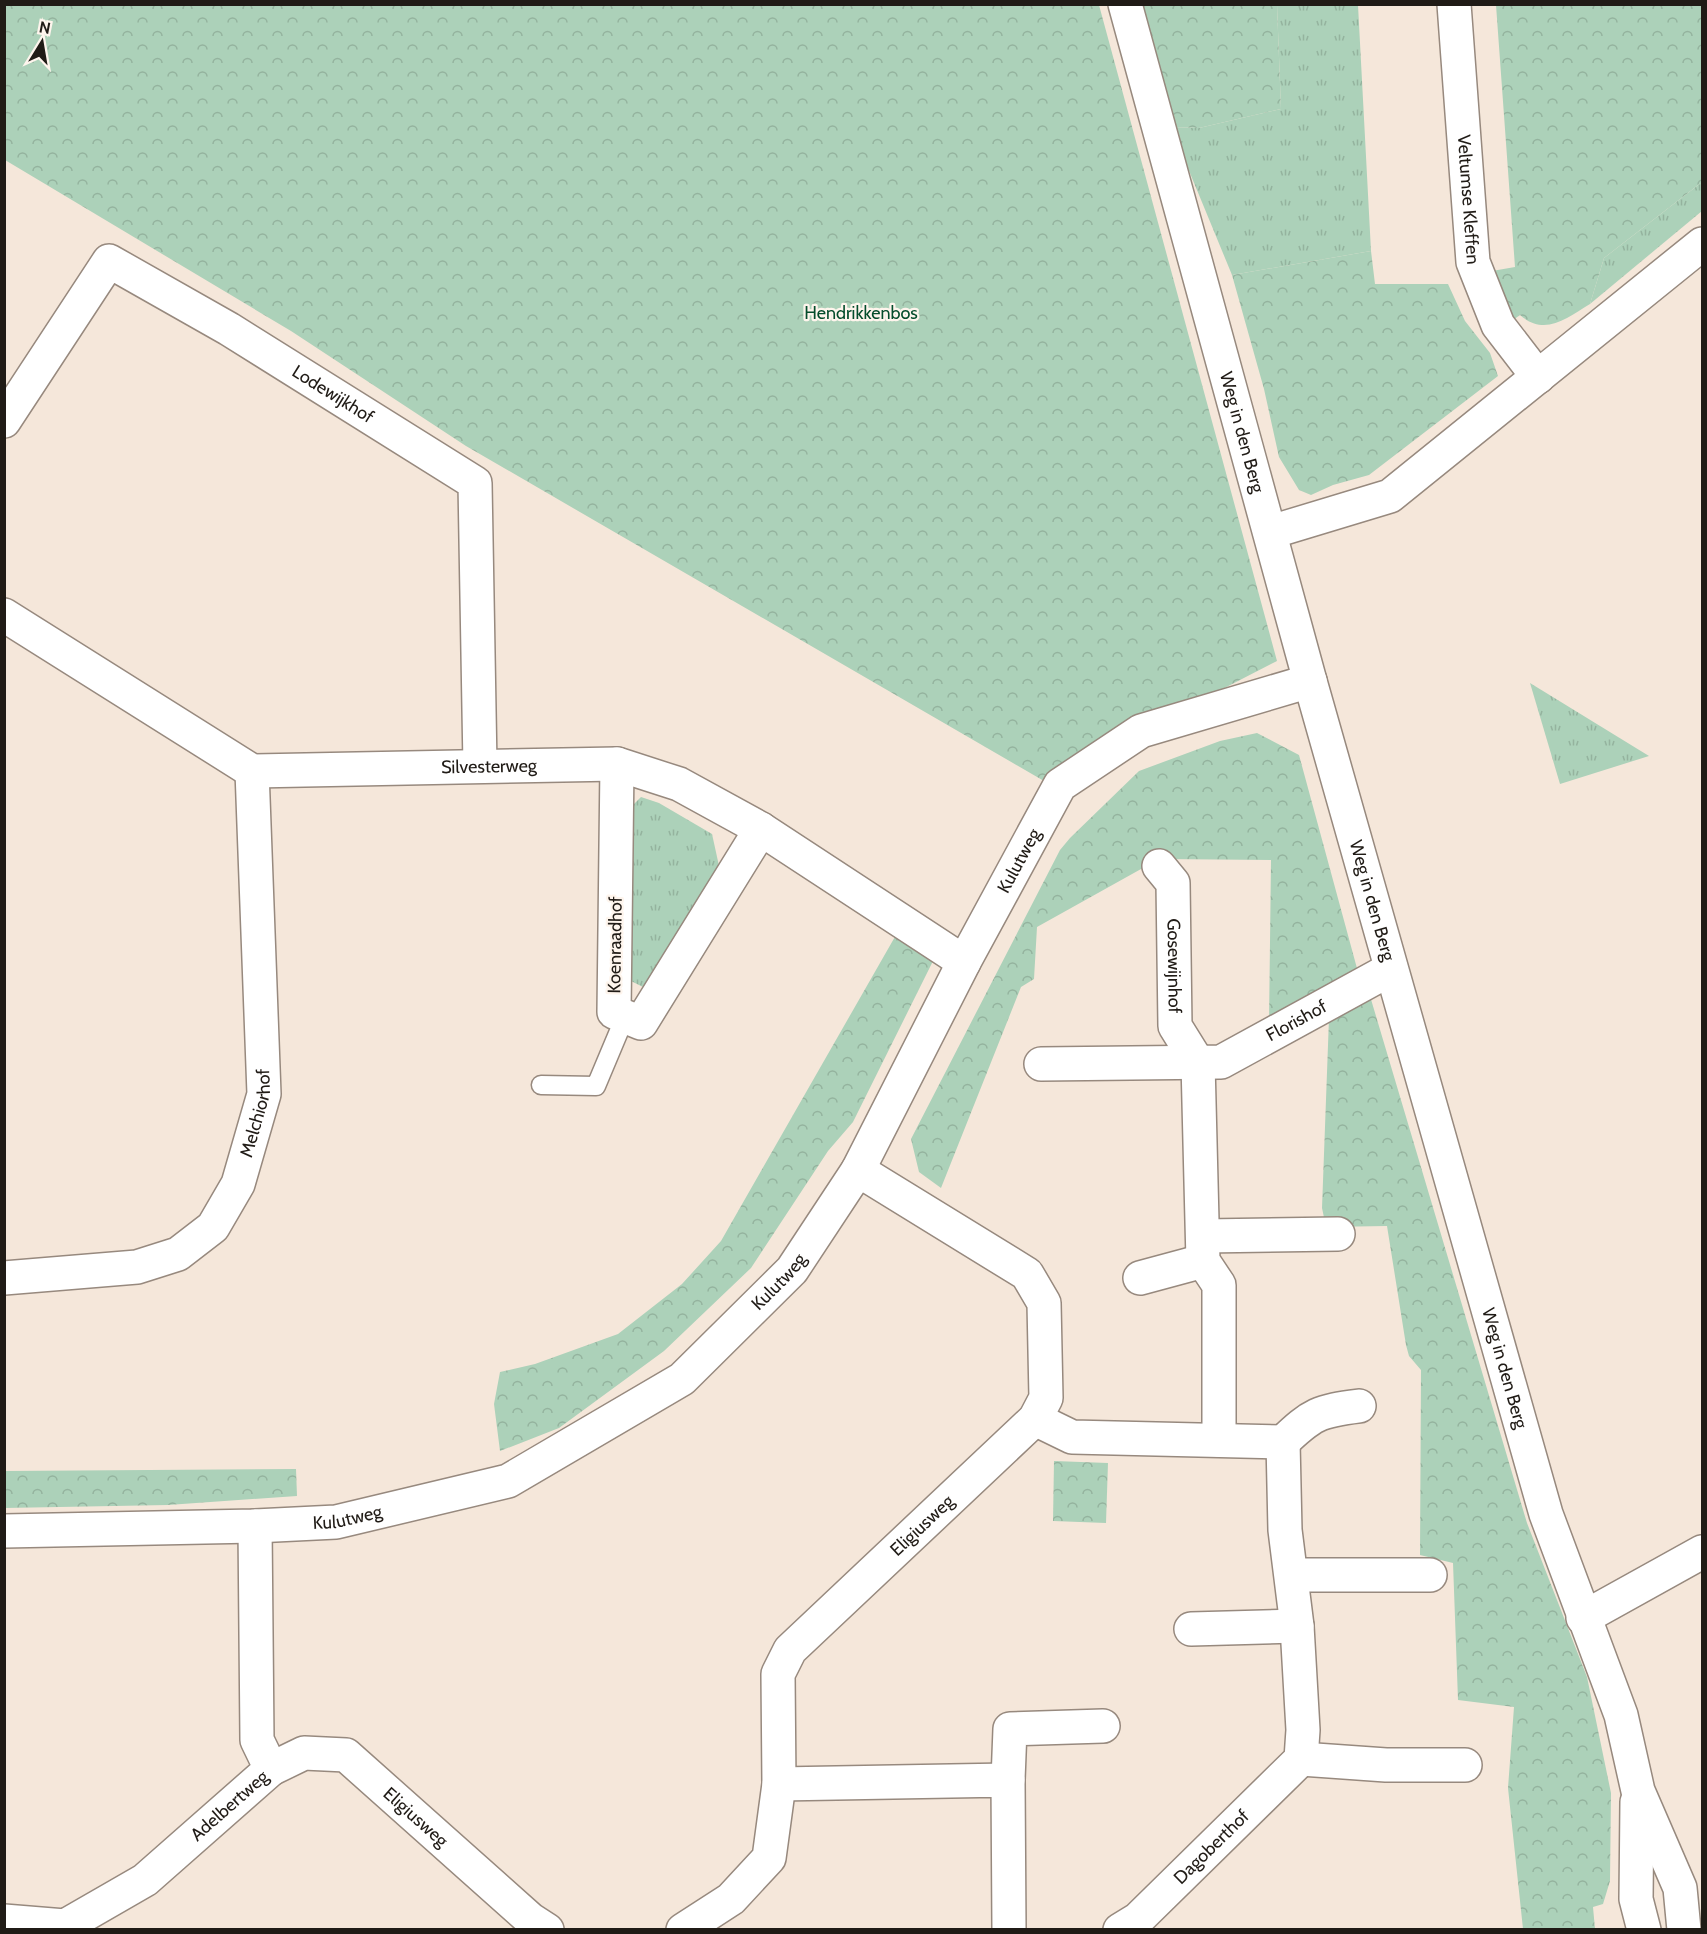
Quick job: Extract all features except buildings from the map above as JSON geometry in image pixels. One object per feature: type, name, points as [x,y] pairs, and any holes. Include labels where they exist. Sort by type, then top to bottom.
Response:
[{"type":"street","name":"Weg in den Berg","points":[[1125,4],[1310,681],[1546,1514],[1621,1715],[1638,1791],[1680,1888],[1684,1929]]},
{"type":"street","name":"Veltumse Kleffen","points":[[1454,4],[1473,262],[1498,325],[1538,377]]},
{"type":"street","points":[[1271,532],[1390,496],[1702,244]]},
{"type":"street","name":"Lodewijkhof","points":[[4,422],[108,261],[229,329],[476,483],[480,766]]},
{"type":"street","points":[[4,615],[252,771]]},
{"type":"street","name":"Kulutweg","points":[[4,1531],[255,1526],[336,1522],[508,1481],[682,1379],[792,1270],[858,1170],[964,962],[1060,785],[1141,731],[1310,681]]},
{"type":"street","name":"Silvesterweg","points":[[252,771],[616,764],[679,784],[761,829],[964,962]]},
{"type":"street","name":"Koenraadhof","points":[[616,764],[614,1012],[625,1017],[641,1023],[761,829]]},
{"type":"street","name":"Melchiorhof","points":[[4,1278],[137,1267],[178,1254],[213,1227],[238,1184],[264,1094],[252,771]]},
{"type":"street","name":"Gosewijnhof","points":[[1159,866],[1173,883],[1175,1026],[1198,1063]]},
{"type":"street","name":"Florishof","points":[[1041,1064],[1221,1062],[1391,969]]},
{"type":"street","points":[[1198,1063],[1204,1249],[1220,1285],[1219,1440]]},
{"type":"street","name":"Eligiusweg","points":[[683,1929],[731,1899],[769,1858],[779,1784],[778,1674],[790,1650],[1035,1419],[1046,1398],[1044,1303],[1027,1274],[858,1170]]},
{"type":"street","points":[[1140,1278],[1204,1249],[1338,1234]]},
{"type":"street","points":[[1035,1419],[1072,1437],[1283,1442],[1306,1420],[1325,1410],[1359,1406]]},
{"type":"street","points":[[1283,1442],[1286,1530],[1297,1626],[1303,1730],[1301,1759],[1386,1765],[1465,1765]]},
{"type":"street","name":"Adelbertweg","points":[[4,1921],[65,1928],[145,1880],[271,1768],[258,1740],[255,1526]]},
{"type":"street","points":[[1583,1618],[1702,1552]]},
{"type":"street","points":[[1292,1575],[1430,1575]]},
{"type":"street","points":[[1191,1629],[1297,1626]]},
{"type":"street","points":[[1009,1929],[1010,1729],[1103,1726]]},
{"type":"street","name":"Eligiusweg","points":[[271,1768],[304,1753],[346,1755],[530,1919],[547,1929]]},
{"type":"street","name":"Dagoberthof","points":[[1120,1929],[1138,1919],[1301,1759]]},
{"type":"street","points":[[779,1784],[1008,1780]]},
{"type":"street","name":"Weg in den Berg","points":[[1638,1791],[1636,1899],[1644,1929]]},
{"type":"lane","points":[[541,1085],[596,1086],[625,1017]]},
{"type":"green space","name":"Hendrikkenbos","points":[[5,5],[1099,5],[1277,661],[1044,781],[466,446],[291,331],[5,160]]},
{"type":"green space","points":[[1138,5],[1277,5],[1281,109],[1199,128],[1171,127]]},
{"type":"green space","points":[[1277,5],[1358,5],[1371,251],[1232,275],[1171,127],[1199,128],[1281,109]]},
{"type":"green space","points":[[1496,5],[1702,5],[1702,182],[1604,258],[1590,304],[1556,323],[1547,325],[1538,325],[1520,315],[1513,320],[1492,271],[1515,267]]},
{"type":"green space","points":[[1702,182],[1702,211],[1590,304],[1604,258]]},
{"type":"green space","points":[[1371,251],[1375,284],[1448,284],[1465,321],[1490,353],[1498,376],[1369,475],[1333,485],[1311,495],[1299,490],[1279,457],[1264,389],[1232,275]]},
{"type":"green space","points":[[1530,683],[1649,756],[1560,784]]},
{"type":"green space","points":[[1257,733],[1299,755],[1358,972],[1269,1024],[1271,860],[1159,859],[1037,927],[1034,979],[1021,987],[941,1188],[919,1172],[911,1139],[1060,850],[1139,771],[1220,741]]},
{"type":"green space","points":[[641,797],[659,803],[712,834],[719,866],[647,989],[629,980],[626,812]]},
{"type":"green space","points":[[896,935],[935,957],[853,1122],[828,1151],[751,1268],[664,1351],[559,1428],[500,1451],[494,1404],[500,1372],[535,1364],[618,1334],[682,1284],[721,1241]]},
{"type":"green space","points":[[1370,996],[1527,1523],[1587,1677],[1611,1793],[1610,1881],[1603,1904],[1593,1907],[1595,1929],[1523,1929],[1508,1788],[1514,1707],[1458,1700],[1453,1563],[1420,1555],[1421,1370],[1409,1356],[1406,1345],[1387,1226],[1326,1227],[1322,1208],[1329,1018]]},
{"type":"green space","points":[[1054,1461],[1108,1463],[1106,1523],[1053,1521]]},
{"type":"green space","points":[[296,1469],[297,1496],[168,1505],[5,1508],[5,1471]]}]
